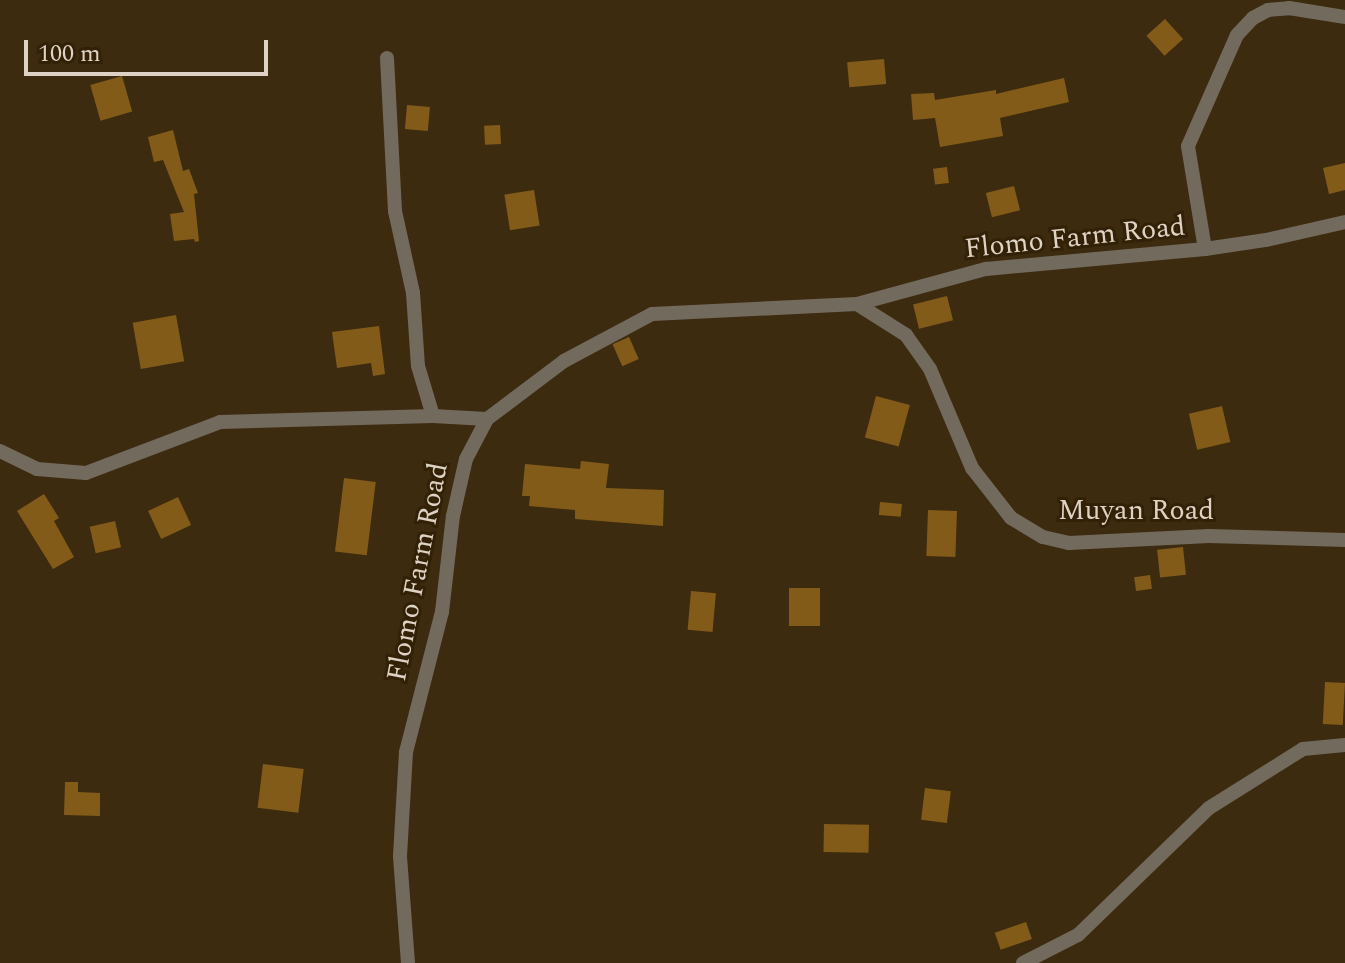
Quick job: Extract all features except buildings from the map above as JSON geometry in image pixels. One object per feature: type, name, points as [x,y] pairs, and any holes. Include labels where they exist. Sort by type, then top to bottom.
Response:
[{"type":"street","points":[[1205,249],[1188,146],[1237,35],[1253,18],[1268,10],[1289,8],[1345,17]]},
{"type":"street","points":[[387,58],[395,211],[413,293],[418,366],[433,416]]},
{"type":"street","name":"Flomo Farm Road","points":[[408,963],[400,856],[406,752],[442,612],[453,516],[466,459],[487,419],[564,361],[652,314],[857,304],[986,269],[1205,249],[1266,240],[1345,222]]},
{"type":"street","name":"Muyan Road","points":[[857,304],[906,335],[930,369],[972,468],[1011,518],[1043,537],[1069,543],[1209,536],[1345,540]]},
{"type":"street","points":[[0,451],[37,469],[86,473],[220,422],[433,416],[487,419]]},
{"type":"street","points":[[1023,963],[1078,935],[1209,808],[1303,749],[1345,745]]}]
